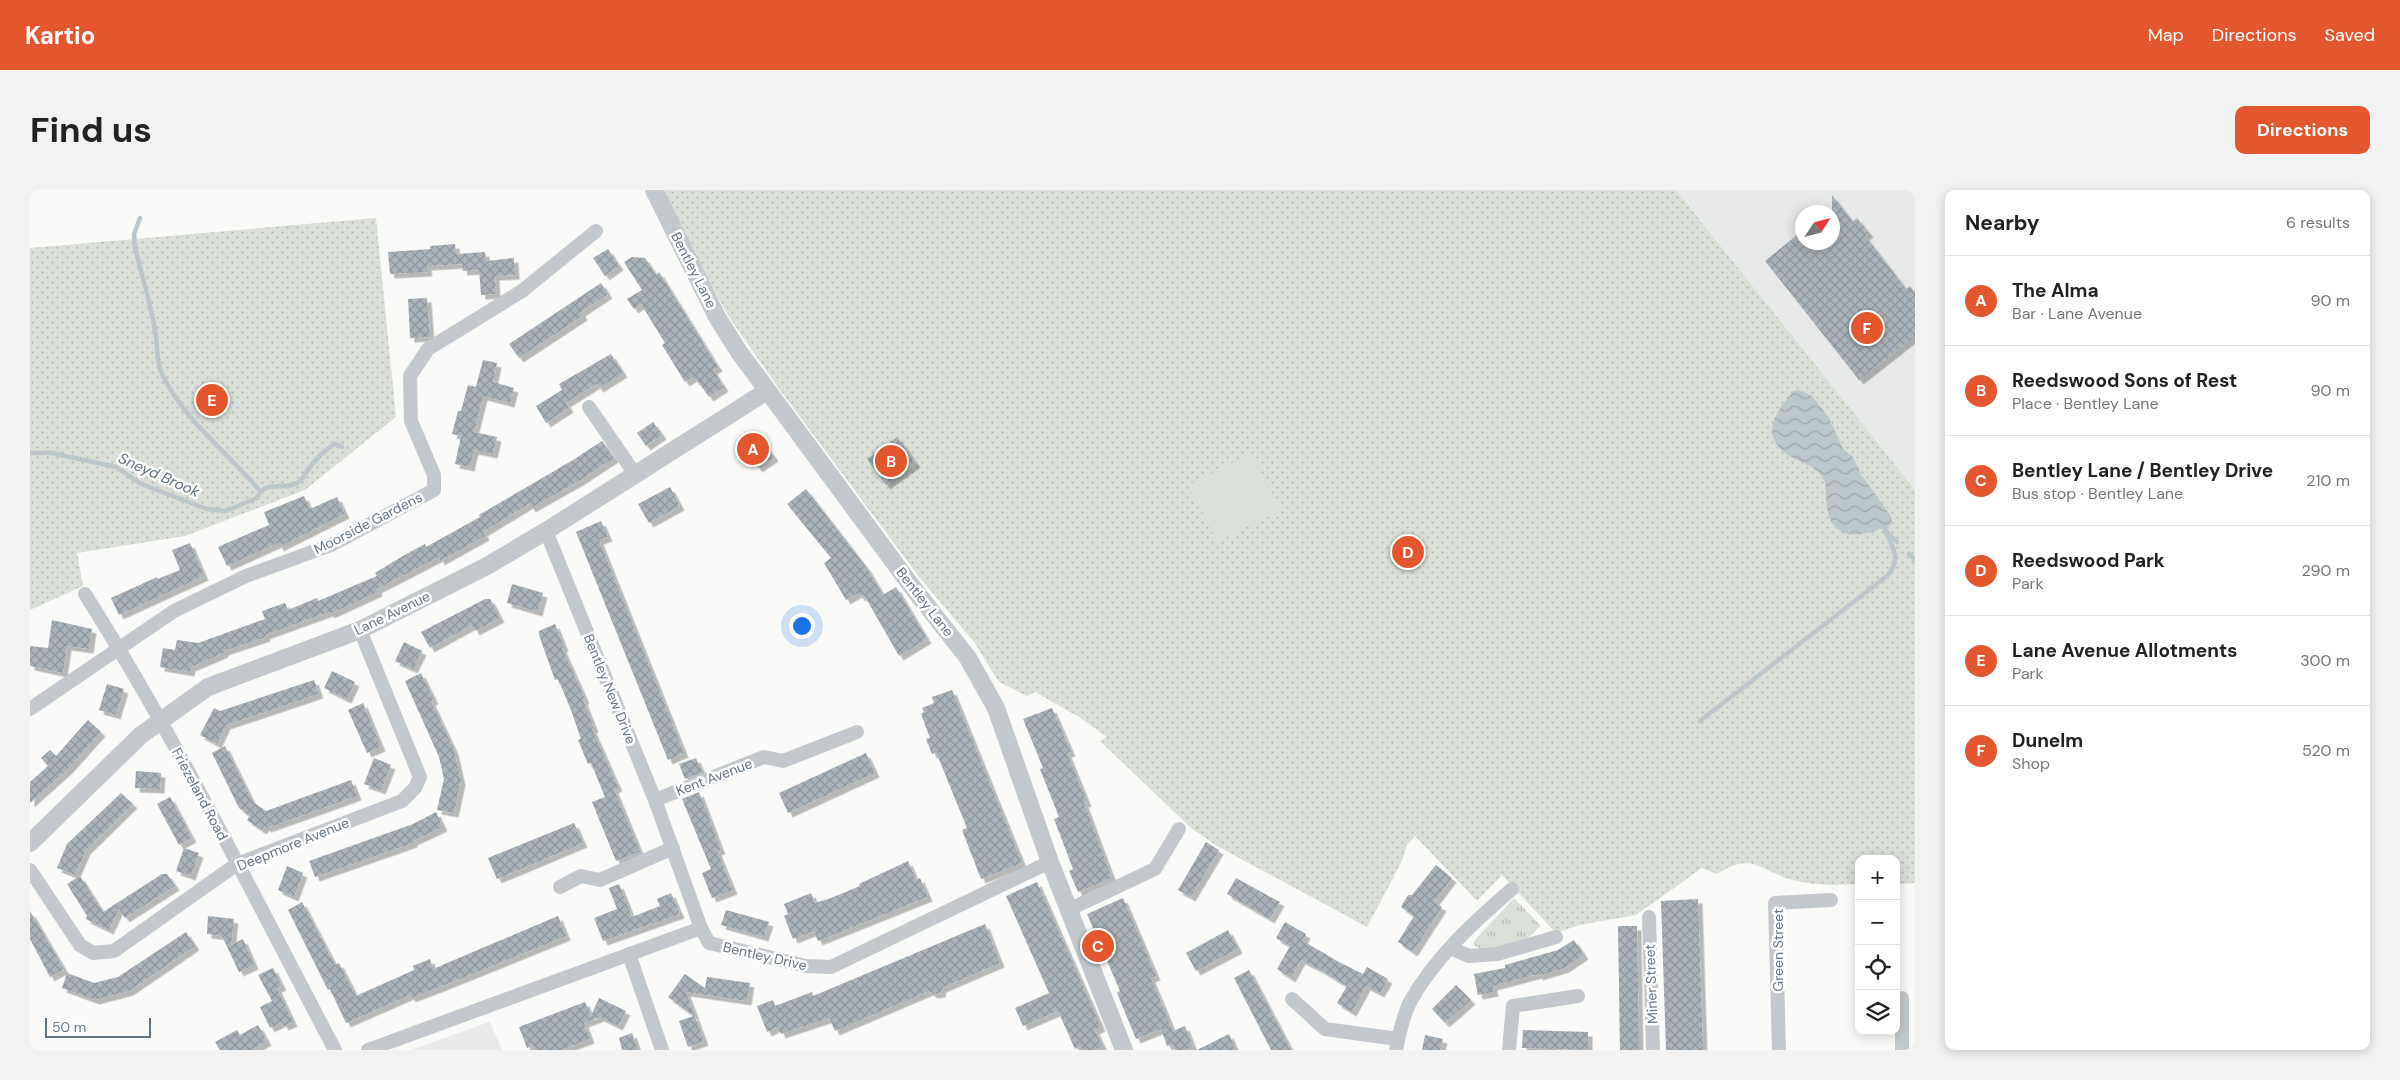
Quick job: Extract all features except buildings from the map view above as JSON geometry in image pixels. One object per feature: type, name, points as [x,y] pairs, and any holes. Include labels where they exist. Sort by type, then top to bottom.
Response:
[{"type":"street","name":"Bentley Lane","points":[[654,190],[718,317],[767,391],[913,588],[968,658],[996,708],[1050,862],[1124,1050]]},
{"type":"street","name":"Moorside Gardens","points":[[119,649],[174,611],[246,576],[331,545],[434,490],[434,475],[411,421],[410,376],[428,350],[522,291],[596,231]]},
{"type":"street","name":"Lane Avenue","points":[[30,843],[141,735],[208,687],[360,630],[487,566],[546,531],[767,391]]},
{"type":"street","points":[[589,407],[635,474]]},
{"type":"street","name":"Bentley New Drive","points":[[546,531],[655,800],[700,928]]},
{"type":"street","name":"Friezeland Road","points":[[85,594],[160,720],[335,1050]]},
{"type":"street","name":"Deepmore Avenue","points":[[30,870],[80,945],[93,953],[114,951],[237,864],[402,802],[415,788],[420,777],[360,630]]},
{"type":"street","points":[[30,709],[119,649]]},
{"type":"street","name":"Kent Avenue","points":[[655,800],[764,757],[783,761],[857,732]]},
{"type":"street","points":[[1068,910],[1155,869],[1179,829]]},
{"type":"street","points":[[560,886],[581,876],[600,880],[672,848]]},
{"type":"street","name":"Bentley Drive","points":[[700,928],[710,943],[806,966],[831,967],[1050,862]]},
{"type":"street","points":[[1292,999],[1325,1029],[1397,1044],[1409,1004],[1436,962],[1483,914],[1512,889]]},
{"type":"street","name":"Green Street","points":[[1779,1050],[1775,903],[1831,900]]},
{"type":"street","name":"Miner Street","points":[[1649,917],[1653,1050]]},
{"type":"street","points":[[368,1050],[700,928]]},
{"type":"street","points":[[1450,948],[1469,956],[1497,954],[1556,937]]},
{"type":"street","points":[[628,954],[662,1050]]},
{"type":"street","points":[[1509,1050],[1513,1006],[1578,996]]},
{"type":"street","points":[[1902,998],[1902,1050]]},
{"type":"shaded area","points":[[1676,190],[1915,190],[1915,490]]},
{"type":"shaded area","points":[[489,1022],[502,1050],[411,1050]]},
{"type":"green space","points":[[663,190],[1676,190],[1915,490],[1915,883],[1900,884],[1900,855],[1855,855],[1855,884],[1826,885],[1801,882],[1748,863],[1729,867],[1717,874],[1702,868],[1636,915],[1579,925],[1556,933],[1502,875],[1477,901],[1415,836],[1407,845],[1402,861],[1367,927],[1217,846],[1191,828],[1100,741],[1107,737],[1079,717],[1035,692],[1027,696],[999,682],[974,642],[920,578],[777,386],[729,317],[696,258]]},
{"type":"green space","points":[[376,218],[396,417],[305,490],[185,536],[77,553],[83,586],[30,610],[30,248]]},
{"type":"green space","points":[[1251,453],[1280,510],[1218,542],[1188,485]]},
{"type":"green space","points":[[1514,898],[1541,926],[1526,939],[1507,947],[1484,949],[1473,944],[1474,941]]},
{"type":"water","points":[[1799,390],[1812,396],[1829,418],[1843,449],[1853,457],[1860,473],[1891,516],[1892,523],[1889,526],[1856,534],[1839,530],[1828,513],[1826,486],[1820,474],[1780,449],[1774,441],[1772,433],[1776,416],[1794,391]]},
{"type":"waterway","points":[[140,218],[134,234],[135,247],[152,314],[158,360],[162,374],[171,391],[194,421],[260,491]]},
{"type":"waterway","name":"Sneyd Brook","points":[[30,453],[52,453],[116,467],[141,484],[207,509],[226,511],[257,498],[260,492],[269,487],[286,486],[299,482],[313,463],[327,449],[335,444],[342,447]]},
{"type":"waterway","points":[[1700,721],[1887,576],[1892,570],[1895,552],[1884,528]]},
{"type":"waterway","points":[[1886,531],[1897,542]]},
{"type":"waterway","points":[[1909,554],[1915,560]]},
{"type":"place","name":"Dunelm","points":[[1867,328]]},
{"type":"place","name":"Lane Avenue Allotments","points":[[212,400]]},
{"type":"place","name":"The Alma","points":[[753,449]]},
{"type":"place","name":"Reedswood Sons of Rest","points":[[891,461]]},
{"type":"place","name":"Reedswood Park","points":[[1408,552]]},
{"type":"place","name":"Bentley Lane / Bentley Drive","points":[[1098,946]]}]
